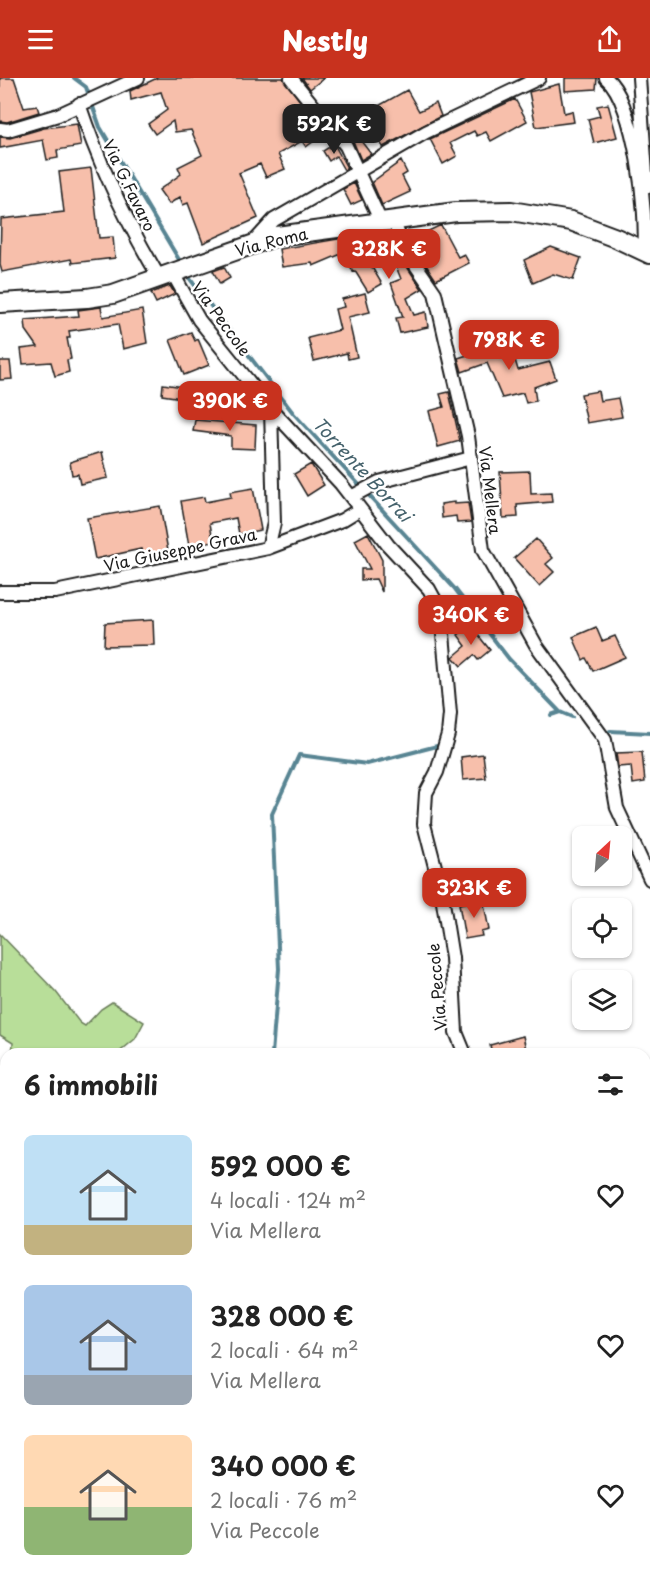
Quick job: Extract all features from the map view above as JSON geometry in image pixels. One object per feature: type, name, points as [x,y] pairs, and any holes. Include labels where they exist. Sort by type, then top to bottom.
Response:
[{"type":"main road","name":"Via Roma","points":[[0,303],[87,298],[113,294],[200,261],[277,236],[456,212],[511,211],[571,222],[647,253]]},
{"type":"street","points":[[0,129],[38,123],[138,78]]},
{"type":"street","name":"Via Mellera","points":[[291,78],[346,146],[387,221],[435,293],[471,458],[483,550],[536,645],[605,740],[617,808],[650,879]]},
{"type":"street","points":[[253,243],[274,220],[426,132],[538,78]]},
{"type":"street","points":[[606,78],[615,86],[628,117],[643,205],[647,253]]},
{"type":"street","points":[[639,78],[640,118],[648,158],[647,198],[643,205]]},
{"type":"street","name":"Via G.Favaro","points":[[83,103],[92,144],[142,247],[169,273]]},
{"type":"street","name":"Via Peccole","points":[[169,273],[200,320],[271,409],[355,494],[360,509],[429,589],[441,611],[450,714],[448,734],[436,772],[426,794],[424,824],[441,890],[452,958],[456,1032],[463,1048]]},
{"type":"street","points":[[268,548],[274,523],[271,409]]},
{"type":"street","points":[[355,494],[379,482],[471,458]]},
{"type":"street","name":"Via Giuseppe Grava","points":[[0,592],[55,592],[268,548],[342,520],[360,509]]},
{"type":"green space","points":[[0,934],[56,992],[80,1023],[85,1026],[101,1009],[112,1002],[144,1022],[135,1039],[124,1048],[13,1048],[13,1043],[0,1035]]},
{"type":"building","points":[[0,78],[14,78],[24,108],[37,106],[39,112],[7,122],[0,121]]},
{"type":"building","points":[[157,78],[283,78],[312,117],[302,122],[314,141],[306,147],[302,141],[278,154],[285,169],[266,177],[260,164],[239,173],[258,218],[203,243],[188,203],[183,205],[180,197],[169,204],[159,190],[181,174],[178,167],[202,155],[191,130],[175,132],[173,121],[155,134],[148,124],[167,110],[161,92],[131,100],[130,91]]},
{"type":"building","points":[[302,78],[324,78],[310,89]]},
{"type":"building","points":[[565,78],[597,78],[596,89],[565,91]]},
{"type":"building","points":[[559,84],[564,113],[572,111],[574,122],[536,127],[529,92]]},
{"type":"building","points":[[407,90],[419,111],[436,103],[441,116],[383,147],[364,114]]},
{"type":"building","points":[[515,99],[527,121],[491,141],[486,132],[477,136],[474,131],[450,143],[457,156],[443,164],[430,139]]},
{"type":"building","points":[[608,104],[617,137],[594,143],[588,119],[600,116],[597,106]]},
{"type":"building","points":[[342,116],[371,154],[361,160],[353,141],[336,120]]},
{"type":"building","points":[[77,124],[81,146],[57,150],[58,158],[47,160],[43,140],[0,148],[0,137],[10,138],[44,128]]},
{"type":"building","points":[[334,144],[347,168],[344,170],[336,156],[329,161],[323,151]]},
{"type":"building","points":[[401,161],[407,173],[402,176],[410,192],[382,205],[372,182]]},
{"type":"building","points":[[91,168],[99,238],[113,237],[115,258],[72,263],[71,259],[2,272],[0,265],[1,219],[64,212],[59,172]]},
{"type":"building","points":[[354,183],[362,200],[351,205],[343,189]]},
{"type":"building","points":[[441,225],[458,257],[464,254],[469,263],[436,280],[424,262],[431,257],[420,235]]},
{"type":"building","points":[[391,237],[397,252],[422,289],[407,298],[414,315],[426,312],[428,327],[400,333],[396,318],[403,317],[391,283],[401,279],[391,254],[370,264],[382,284],[368,292],[355,271],[353,272],[345,254]]},
{"type":"building","points":[[344,238],[346,252],[313,266],[312,263],[282,267],[279,249]]},
{"type":"building","points":[[551,247],[581,258],[573,280],[553,274],[533,283],[524,260]]},
{"type":"building","points":[[224,267],[230,278],[220,284],[213,271]]},
{"type":"building","points":[[170,286],[175,294],[156,303],[151,293]]},
{"type":"building","points":[[365,293],[370,312],[348,317],[357,357],[348,359],[347,353],[314,361],[308,338],[340,330],[335,309],[344,307],[342,299]]},
{"type":"building","points":[[101,307],[103,317],[142,310],[147,343],[123,349],[118,324],[69,331],[70,338],[67,338],[71,359],[67,360],[69,372],[55,376],[51,362],[23,364],[21,349],[38,347],[26,330],[25,320],[79,316],[78,310]]},
{"type":"building","points":[[191,332],[195,341],[198,339],[209,365],[184,375],[170,340]]},
{"type":"building","points":[[510,343],[518,370],[550,362],[556,379],[534,387],[536,401],[526,403],[523,393],[502,398],[487,363],[462,372],[458,358]]},
{"type":"building","points":[[0,361],[10,361],[12,379],[0,380]]},
{"type":"building","points":[[163,384],[190,388],[188,399],[162,395]]},
{"type":"building","points":[[598,391],[600,401],[618,398],[622,417],[587,423],[581,394]]},
{"type":"building","points":[[449,392],[460,441],[438,447],[429,411],[444,407],[440,394]]},
{"type":"building","points":[[195,420],[256,425],[255,449],[231,448],[231,436],[193,431]]},
{"type":"building","points":[[102,452],[108,478],[80,484],[78,474],[72,475],[70,462]]},
{"type":"building","points":[[311,464],[324,485],[307,496],[294,474]]},
{"type":"building","points":[[530,471],[531,494],[551,493],[552,502],[517,505],[518,517],[503,518],[500,472]]},
{"type":"building","points":[[253,488],[261,530],[239,534],[236,518],[210,523],[213,541],[189,546],[181,501],[204,497],[205,502],[231,497],[230,492]]},
{"type":"building","points":[[454,502],[454,504],[468,503],[471,522],[457,523],[456,516],[442,518],[441,504]]},
{"type":"building","points":[[160,506],[168,551],[143,556],[141,549],[95,559],[87,518]]},
{"type":"building","points":[[368,533],[382,560],[382,592],[376,579],[361,580],[361,569],[370,569],[355,540]]},
{"type":"building","points":[[536,539],[553,558],[546,564],[554,572],[539,586],[514,558]]},
{"type":"building","points":[[153,620],[154,645],[104,646],[105,623]]},
{"type":"building","points":[[470,625],[490,650],[478,660],[474,655],[461,666],[453,657],[466,646],[458,635]]},
{"type":"building","points":[[596,627],[602,641],[615,636],[625,657],[593,671],[586,658],[583,660],[573,637]]},
{"type":"building","points":[[642,752],[645,782],[633,784],[631,766],[618,767],[616,753]]},
{"type":"building","points":[[483,754],[486,778],[463,780],[461,757]]},
{"type":"building","points":[[483,899],[489,930],[481,932],[482,936],[465,939],[459,904]]},
{"type":"building","points":[[523,1036],[526,1048],[491,1048],[490,1045]]},
{"type":"waterway","name":"Torrente Borrai","points":[[74,78],[86,87],[100,127],[181,263]]},
{"type":"waterway","name":"Torrente Borrai","points":[[187,275],[294,414],[455,589],[509,659],[560,712]]},
{"type":"waterway","name":"Torrente Borrai","points":[[551,715],[560,712],[572,717]]},
{"type":"waterway","points":[[610,731],[650,733]]},
{"type":"waterway","points":[[272,1048],[279,969],[272,814],[299,755],[367,764],[441,745]]}]
